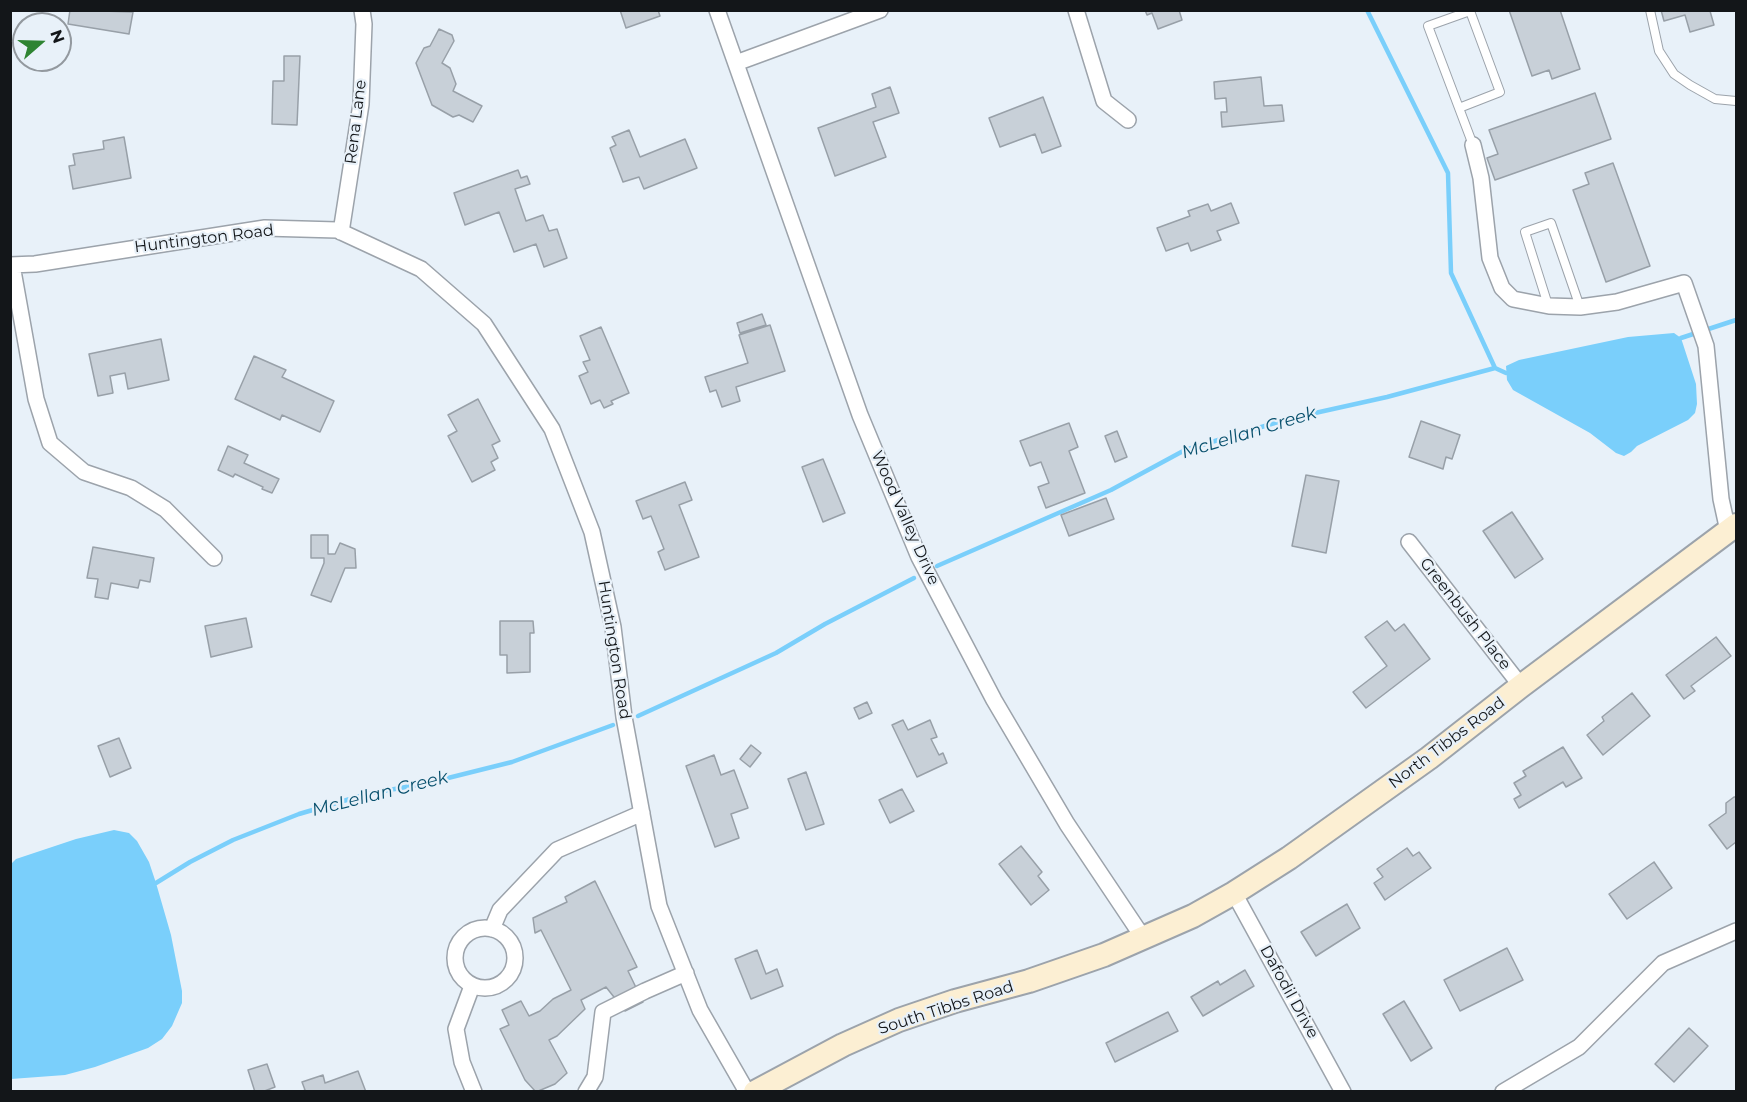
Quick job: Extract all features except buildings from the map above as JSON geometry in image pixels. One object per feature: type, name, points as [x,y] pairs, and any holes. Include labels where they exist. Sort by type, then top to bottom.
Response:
[{"type":"street","name":"Rena Lane","points":[[341,232],[361,104],[364,24],[362,10]]},
{"type":"street","name":"Wood Valley Drive","points":[[717,10],[860,415],[919,557],[999,709],[1067,824],[1144,939]]},
{"type":"street","points":[[736,63],[880,10]]},
{"type":"street","points":[[1076,10],[1104,101],[1128,120]]},
{"type":"street","points":[[1473,145],[1481,178],[1490,258],[1502,288],[1513,299],[1549,306],[1580,307],[1617,302],[1684,283],[1706,346],[1721,499],[1732,528]]},
{"type":"street","name":"Huntington Road","points":[[11,265],[35,264],[266,228],[337,230],[421,268],[484,324],[552,429],[592,532],[613,627],[624,717],[659,906],[700,1010],[747,1092]]},
{"type":"street","points":[[11,265],[36,399],[50,443],[84,472],[131,488],[165,509],[214,558]]},
{"type":"street","name":"North Tibbs Road","points":[[1144,939],[1193,916],[1234,893],[1288,858],[1430,758],[1521,686],[1732,528]]},
{"type":"street","name":"Greenbush Place","points":[[1409,542],[1521,686]]},
{"type":"street","points":[[492,929],[500,910],[557,850],[642,813]]},
{"type":"street","name":"Dafodil Drive","points":[[1234,893],[1343,1092]]},
{"type":"street","points":[[492,929],[502,933],[509,940],[516,958],[509,978],[501,984],[482,989],[464,981],[458,973],[454,963],[455,953],[458,944],[472,930],[492,929]]},
{"type":"street","points":[[1503,1092],[1579,1047],[1663,963],[1737,931]]},
{"type":"street","name":"South Tibbs Road","points":[[756,1092],[843,1045],[899,1020],[956,1001],[1029,981],[1144,939]]},
{"type":"street","points":[[586,1092],[594,1077],[603,1012],[686,973]]},
{"type":"street","points":[[472,986],[456,1029],[462,1062],[474,1092]]},
{"type":"lane","points":[[1650,10],[1659,51],[1674,74],[1715,99],[1737,101]]},
{"type":"lane","points":[[1459,108],[1500,92],[1470,11],[1428,26],[1459,108],[1473,145]]},
{"type":"lane","points":[[1549,306],[1525,232],[1551,223],[1580,307]]},
{"type":"water","points":[[1674,333],[1681,338],[1696,384],[1695,413],[1688,420],[1637,446],[1624,456],[1616,453],[1590,433],[1513,390],[1507,380],[1506,366],[1519,360],[1628,337]]},
{"type":"water","points":[[114,830],[129,833],[137,841],[149,862],[171,935],[182,991],[182,1003],[172,1026],[162,1039],[148,1048],[65,1075],[11,1079],[11,864],[16,859],[76,839]]},
{"type":"waterway","points":[[1367,10],[1448,173],[1451,273],[1495,368]]},
{"type":"waterway","name":"McLellan Creek","points":[[1681,338],[1736,320]]},
{"type":"waterway","name":"McLellan Creek","points":[[937,566],[1111,490],[1185,450],[1288,419],[1387,397],[1495,368],[1506,373]]},
{"type":"waterway","name":"McLellan Creek","points":[[638,716],[776,653],[825,624],[914,578]]},
{"type":"waterway","name":"McLellan Creek","points":[[156,883],[233,840],[299,814],[367,794],[428,783],[512,762],[613,725]]}]
